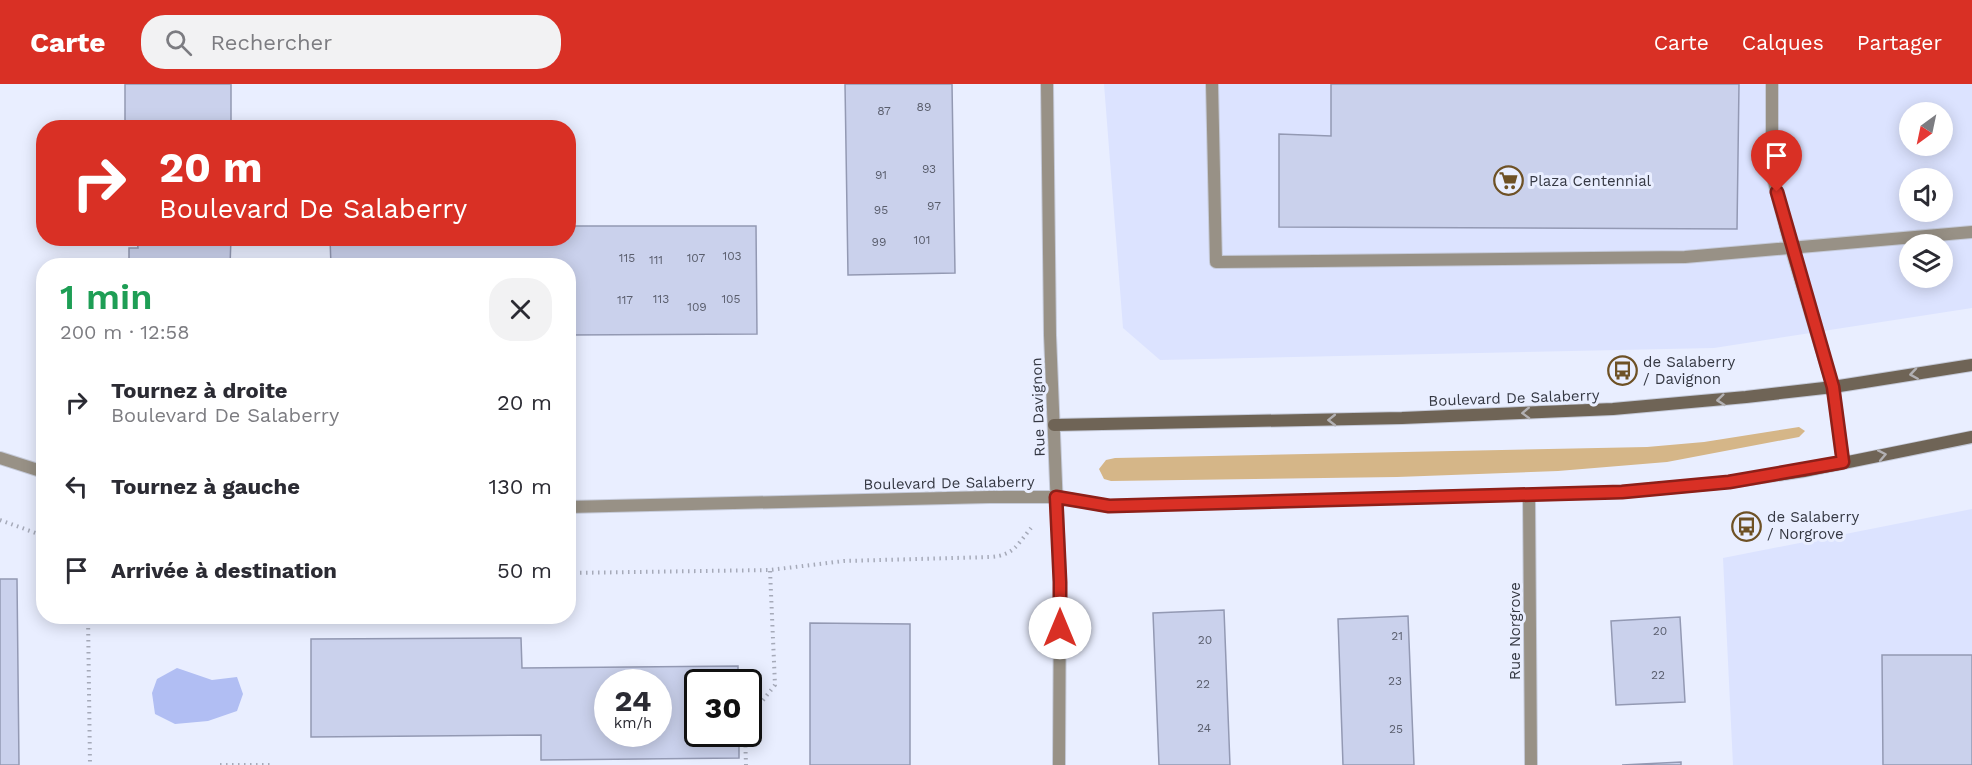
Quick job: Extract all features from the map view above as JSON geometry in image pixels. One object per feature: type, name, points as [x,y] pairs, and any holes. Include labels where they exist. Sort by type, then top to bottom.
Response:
[{"type":"street","name":"Rue Davignon","points":[[1047,84],[1050,335],[1060,582],[1059,765]]},
{"type":"street","points":[[1212,84],[1216,262],[1685,257],[1972,232]]},
{"type":"street","points":[[1773,84],[1772,174],[1791,248],[1833,387],[1843,462]]},
{"type":"street","name":"Boulevard De Salaberry","points":[[1054,425],[1335,420],[1560,412],[1669,405],[1833,387],[1972,365]]},
{"type":"street","name":"Boulevard De Salaberry","points":[[576,507],[1056,497],[1109,506],[1622,492],[1677,488],[1804,471],[1972,437]]},
{"type":"street","points":[[0,458],[36,469]]},
{"type":"street","name":"Rue Norgrove","points":[[1529,496],[1531,765]]},
{"type":"path","points":[[0,520],[36,533]]},
{"type":"path","points":[[576,573],[770,570],[844,561],[1005,556],[1013,550]]},
{"type":"path","points":[[762,701],[775,685],[770,570]]},
{"type":"path","points":[[88,624],[90,765]]},
{"type":"path","points":[[745,747],[746,765]]},
{"type":"path","points":[[220,765],[270,765]]},
{"type":"shaded area","points":[[1104,84],[1972,84],[1972,308],[1714,348],[1160,360],[1123,328]]},
{"type":"shaded area","points":[[1799,427],[1805,431],[1799,437],[1667,462],[1558,471],[1397,477],[1111,481],[1104,479],[1099,469],[1106,460],[1115,458],[1647,447],[1704,442]]},
{"type":"shaded area","points":[[1972,509],[1972,765],[1733,765],[1723,558]]},
{"type":"water","points":[[177,668],[212,680],[237,677],[243,694],[237,711],[208,721],[175,724],[155,714],[152,693],[157,679]]},
{"type":"building","points":[[125,84],[231,84],[231,120],[125,120]]},
{"type":"building","points":[[845,84],[952,84],[955,273],[848,275]]},
{"type":"building","name":"Plaza Centennial","points":[[1331,84],[1739,84],[1737,229],[1279,227],[1279,134],[1331,136]]},
{"type":"building","points":[[576,226],[756,226],[757,334],[576,335],[576,258],[331,258],[330,246],[576,246]]},
{"type":"building","points":[[138,246],[231,246],[230,258],[129,258],[129,248],[138,248]]},
{"type":"building","points":[[0,579],[17,579],[19,765],[0,765]]},
{"type":"building","points":[[1224,610],[1230,765],[1159,765],[1153,613]]},
{"type":"building","points":[[1408,616],[1414,765],[1343,765],[1338,619]]},
{"type":"building","points":[[1680,617],[1685,702],[1616,705],[1611,621]]},
{"type":"building","points":[[810,623],[910,624],[910,765],[810,765]]},
{"type":"building","points":[[521,638],[522,668],[738,666],[738,669],[684,669],[684,747],[739,747],[739,758],[541,760],[541,735],[311,737],[311,639]]},
{"type":"building","points":[[1882,655],[1972,655],[1972,765],[1883,765]]},
{"type":"building","points":[[1681,762],[1681,765],[1622,765]]},
{"type":"place","name":"Plaza Centennial","points":[[1508,181]]},
{"type":"place","name":"de Salaberry / Davignon","points":[[1622,371]]},
{"type":"place","name":"de Salaberry / Norgrove","points":[[1746,526]]},
{"type":"route","points":[[1060,628],[1056,497],[1109,506],[1622,492],[1729,482],[1804,471],[1843,462],[1833,387],[1791,248],[1777,192]]}]
